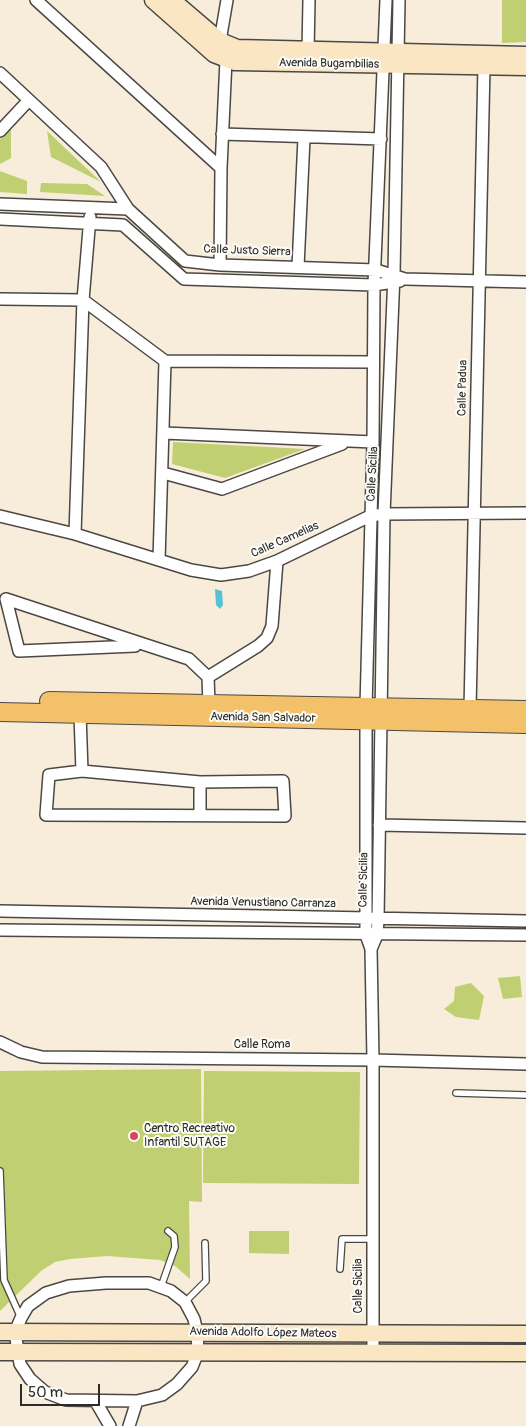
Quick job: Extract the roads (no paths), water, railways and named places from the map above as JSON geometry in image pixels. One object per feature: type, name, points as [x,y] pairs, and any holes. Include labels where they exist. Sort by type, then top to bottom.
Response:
[{"type":"main road","name":"Avenida Bugambilias","points":[[153,0],[214,54],[226,60],[244,63],[526,55]]},
{"type":"main road","name":"Avenida Bugambilias","points":[[172,0],[220,42],[246,50],[308,51],[484,66],[526,67]]},
{"type":"main road","name":"Avenida San Salvador","points":[[0,700],[209,704],[526,724]]},
{"type":"main road","name":"Avenida San Salvador","points":[[0,712],[80,714],[373,714],[470,709],[526,710]]},
{"type":"main road","name":"Avenida Adolfo López Mateos","points":[[12,1327],[373,1335],[526,1334]]},
{"type":"main road","name":"Avenida Adolfo López Mateos","points":[[8,1352],[526,1353]]},
{"type":"street","points":[[36,0],[221,168]]},
{"type":"street","points":[[220,42],[227,0]]},
{"type":"street","points":[[308,51],[309,0]]},
{"type":"street","name":"Calle Sicilia","points":[[372,919],[379,825],[373,714],[397,279],[391,59],[386,0]]},
{"type":"street","name":"Calle Sicilia","points":[[373,1353],[371,949],[373,714],[370,516],[373,442],[374,285],[381,139],[399,0]]},
{"type":"street","points":[[220,265],[221,168],[226,60]]},
{"type":"street","name":"Calle Padua","points":[[470,709],[484,66]]},
{"type":"street","name":"Calle Justo Sierra","points":[[0,73],[101,167],[128,209],[185,261],[220,265],[376,270],[397,279]]},
{"type":"street","points":[[0,131],[29,100]]},
{"type":"street","points":[[222,134],[381,139]]},
{"type":"street","points":[[298,267],[304,138]]},
{"type":"street","points":[[0,204],[128,209]]},
{"type":"street","points":[[75,534],[83,300],[91,208]]},
{"type":"street","points":[[0,219],[123,225],[184,278],[374,285],[397,279],[526,282]]},
{"type":"street","points":[[0,299],[83,300],[165,361],[373,362]]},
{"type":"street","points":[[159,560],[165,361]]},
{"type":"street","points":[[164,433],[373,442]]},
{"type":"street","points":[[163,473],[222,488],[348,442]]},
{"type":"street","name":"Calle Camelias","points":[[0,516],[75,534],[191,570],[221,576],[249,571],[277,561],[370,516],[474,512],[526,513]]},
{"type":"street","points":[[208,677],[258,646],[267,638],[272,626],[277,561]]},
{"type":"street","points":[[143,646],[19,651],[6,599],[143,646],[189,659],[208,677],[209,704]]},
{"type":"street","points":[[80,714],[82,771]]},
{"type":"street","points":[[82,771],[200,782],[283,781],[285,816],[200,814],[46,816],[49,775],[82,771]]},
{"type":"street","points":[[200,782],[200,814]]},
{"type":"street","points":[[379,825],[526,828]]},
{"type":"street","name":"Avenida Venustiano Carranza","points":[[0,911],[526,921]]},
{"type":"street","points":[[0,930],[526,935]]},
{"type":"street","name":"Calle Roma","points":[[0,1041],[22,1052],[42,1057],[373,1060],[526,1064]]},
{"type":"street","points":[[149,1283],[171,1291],[185,1302],[194,1319],[198,1352],[192,1367],[177,1384],[162,1394],[137,1401],[96,1402],[66,1400],[45,1392],[30,1380],[20,1364],[8,1352],[12,1327],[28,1306],[46,1293],[69,1286],[149,1283]]},
{"type":"street","points":[[129,1426],[131,1414],[137,1401]]},
{"type":"street","points":[[96,1402],[110,1426]]},
{"type":"lane","points":[[456,1093],[526,1095]]},
{"type":"lane","points":[[0,1170],[2,1262],[12,1327]]},
{"type":"lane","points":[[161,1287],[176,1246],[174,1236],[168,1231]]},
{"type":"lane","points":[[340,1268],[342,1239],[373,1238]]},
{"type":"lane","points":[[185,1302],[206,1281],[204,1243]]},
{"type":"water","points":[[215,589],[222,591],[223,605],[220,609],[216,605]]},
{"type":"place","name":"Centro Recreativo Infantil SUTAGE","points":[[134,1136]]}]
